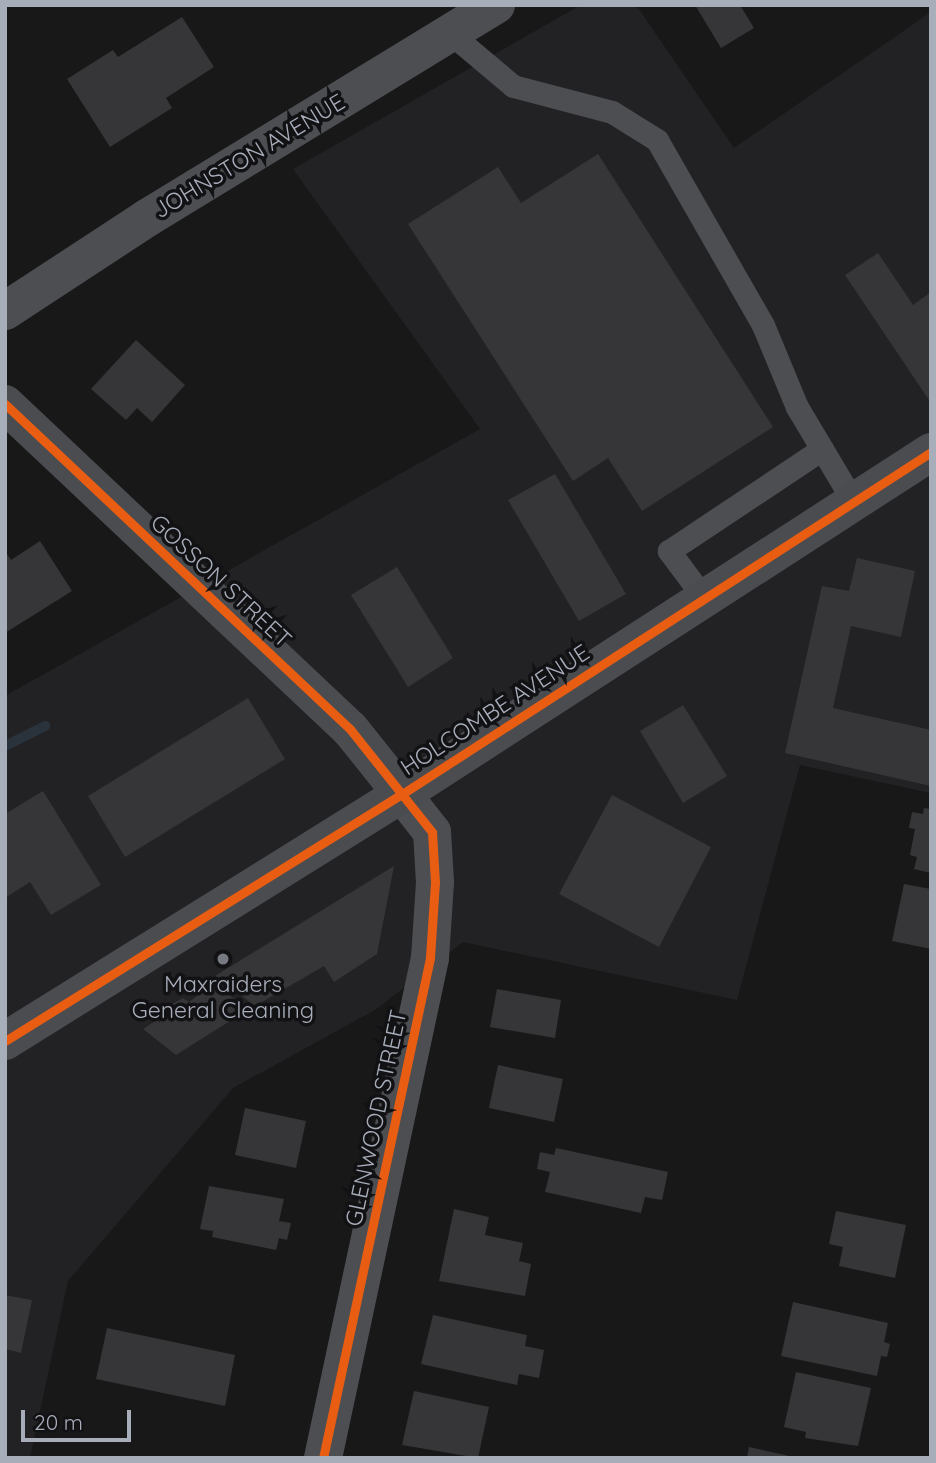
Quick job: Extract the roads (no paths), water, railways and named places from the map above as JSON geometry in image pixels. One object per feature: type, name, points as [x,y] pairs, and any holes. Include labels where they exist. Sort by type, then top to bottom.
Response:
[{"type":"street","name":"JOHNSTON AVENUE","points":[[5,310],[147,218],[496,5]]},
{"type":"street","name":"GOSSON STREET","points":[[5,404],[350,729],[401,794]]},
{"type":"street","name":"HOLCOMBE AVENUE","points":[[5,1041],[401,794],[931,452]]},
{"type":"street","name":"GLENWOOD STREET","points":[[323,1458],[430,958],[435,882],[432,832],[401,794]]},
{"type":"lane","points":[[450,33],[513,86],[612,112],[657,140],[763,325],[797,407],[853,501]]},
{"type":"lane","points":[[704,598],[669,551],[822,449]]},
{"type":"waterway","points":[[5,746],[45,726]]},
{"type":"place","name":"Maxraiders General Cleaning","points":[[223,959]]}]
